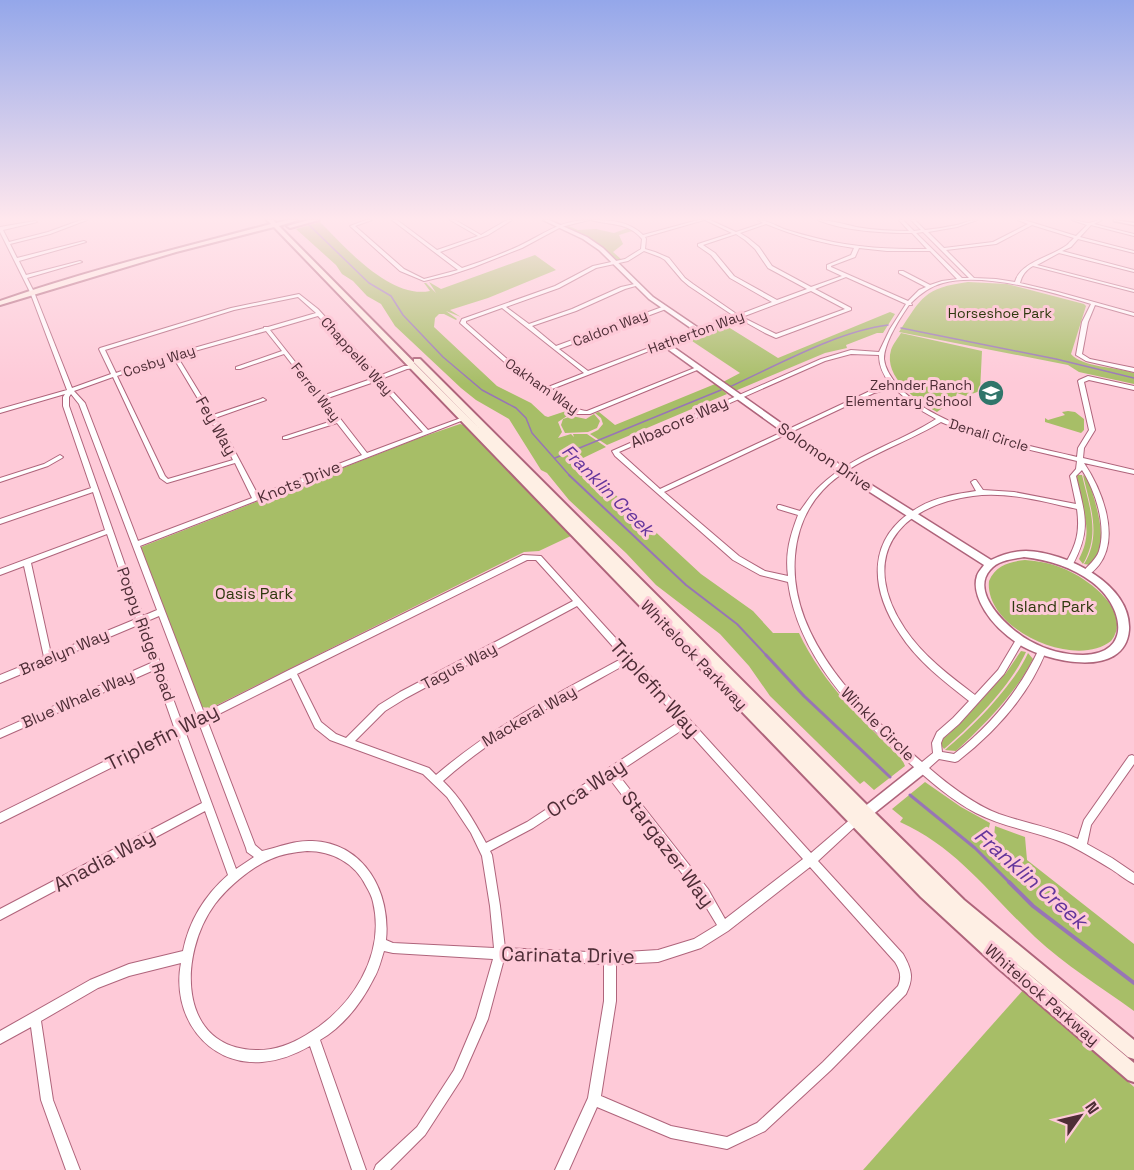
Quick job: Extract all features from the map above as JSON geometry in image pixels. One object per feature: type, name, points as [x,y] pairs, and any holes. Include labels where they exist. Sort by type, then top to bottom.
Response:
[{"type":"main road","points":[[0,298],[98,275]]},
{"type":"main road","name":"Whitelock Parkway","points":[[328,275],[860,817],[960,924],[1134,1074]]},
{"type":"main road","points":[[0,303],[28,293]]},
{"type":"main road","name":"Whitelock Parkway","points":[[417,366],[463,418],[860,817],[959,905],[1134,1051]]},
{"type":"street","points":[[25,277],[34,275]]},
{"type":"street","points":[[411,275],[421,280],[445,275]]},
{"type":"street","points":[[504,307],[580,275]]},
{"type":"street","points":[[628,275],[664,308],[700,331]]},
{"type":"street","points":[[681,275],[687,282],[740,316],[780,336],[849,309],[785,275]]},
{"type":"street","points":[[730,275],[776,302]]},
{"type":"street","points":[[906,275],[928,286]]},
{"type":"street","points":[[956,275],[960,279]]},
{"type":"street","points":[[969,275],[973,279]]},
{"type":"street","points":[[1017,284],[1021,275]]},
{"type":"street","points":[[1072,275],[1134,291]]},
{"type":"street","points":[[845,276],[910,304]]},
{"type":"street","name":"Hatherton Way","points":[[548,389],[845,276]]},
{"type":"street","name":"Poppy Ridge Road","points":[[25,277],[28,293],[70,390],[82,403],[251,848],[261,856],[268,855]]},
{"type":"street","points":[[882,354],[883,345],[916,295],[928,286],[960,279],[1017,284],[1134,315]]},
{"type":"street","points":[[528,326],[637,284]]},
{"type":"street","name":"Chappelle Way","points":[[114,376],[102,352],[106,347],[233,309],[296,295],[302,297],[320,314],[426,432]]},
{"type":"street","points":[[1093,304],[1085,322],[1079,355],[1088,360],[1134,370]]},
{"type":"street","points":[[504,307],[587,373]]},
{"type":"street","name":"Oakham Way","points":[[504,307],[463,321],[520,373],[548,389],[583,414],[699,368]]},
{"type":"street","name":"Caldon Way","points":[[556,348],[664,308]]},
{"type":"street","name":"Cosby Way","points":[[0,411],[174,355],[320,314]]},
{"type":"street","name":"Ferrel Way","points":[[266,328],[366,456]]},
{"type":"street","name":"Solomon Drive","points":[[664,344],[843,471],[990,564]]},
{"type":"street","points":[[238,368],[285,352]]},
{"type":"street","name":"Albacore Way","points":[[789,579],[763,573],[736,558],[615,451],[736,396],[838,354],[852,352],[882,354]]},
{"type":"street","name":"Denali Circle","points":[[882,354],[884,369],[895,386],[917,405],[941,420],[996,440],[1134,472]]},
{"type":"street","name":"Fey Way","points":[[174,355],[212,417],[256,499]]},
{"type":"street","points":[[320,399],[377,379],[387,379],[410,371],[417,366]]},
{"type":"street","points":[[114,376],[162,477],[167,481],[236,462]]},
{"type":"street","points":[[1069,564],[1078,551],[1083,536],[1073,476],[1079,469],[1081,448],[1092,430],[1082,379],[1088,378],[1134,388]]},
{"type":"street","points":[[659,492],[872,392],[895,386]]},
{"type":"street","name":"Poppy Ridge Road","points":[[70,390],[66,397],[66,406],[156,665],[234,877]]},
{"type":"street","points":[[212,417],[263,400]]},
{"type":"street","name":"Knots Drive","points":[[135,545],[463,418]]},
{"type":"street","name":"Winkle Circle","points":[[941,420],[843,471],[820,489],[801,514],[792,540],[789,579],[804,629],[832,675],[870,720],[952,793],[993,817],[1082,845],[1134,879]]},
{"type":"street","points":[[285,438],[338,421]]},
{"type":"street","points":[[0,480],[46,465],[60,457]]},
{"type":"street","points":[[1080,461],[1092,479],[1106,533],[1103,552],[1095,567],[1086,573]]},
{"type":"street","points":[[974,482],[981,493]]},
{"type":"street","points":[[0,522],[95,489]]},
{"type":"street","points":[[975,700],[928,662],[902,630],[889,605],[881,577],[881,559],[889,537],[910,514],[947,498],[981,493],[1028,497],[1079,507]]},
{"type":"street","points":[[780,507],[801,514]]},
{"type":"street","points":[[0,572],[109,531]]},
{"type":"street","points":[[1011,555],[1046,557],[1069,564],[1086,573],[1103,585],[1119,602],[1132,630],[1121,646],[1100,657],[1073,658],[1042,651],[1020,640],[998,622],[982,598],[980,578],[990,564],[1011,555]]},
{"type":"street","name":"Triplefin Way","points":[[0,818],[131,754],[179,727],[526,557],[538,558],[899,958],[906,971],[907,982],[902,990],[827,1066],[761,1127],[727,1143],[671,1132],[594,1099]]},
{"type":"street","points":[[27,562],[48,659]]},
{"type":"street","name":"Tagus Way","points":[[348,742],[382,708],[403,695],[578,602]]},
{"type":"street","name":"Braelyn Way","points":[[0,679],[160,612]]},
{"type":"street","points":[[938,755],[936,743],[940,735],[1001,672],[1020,640]]},
{"type":"street","points":[[860,817],[938,755],[955,758],[972,746],[1023,687],[1034,671],[1042,651]]},
{"type":"street","name":"Mackeral Way","points":[[436,781],[461,757],[501,730],[628,659]]},
{"type":"street","name":"Blue Whale Way","points":[[0,734],[156,665]]},
{"type":"street","points":[[292,672],[318,725],[333,737],[426,771],[450,794],[484,849],[495,906],[500,954],[482,1019],[458,1074],[421,1131],[381,1170]]},
{"type":"street","name":"Orca Way","points":[[484,849],[530,825],[685,723]]},
{"type":"street","points":[[1082,845],[1087,824],[1132,759]]},
{"type":"street","name":"Stargazer Way","points":[[610,772],[704,893],[724,927]]},
{"type":"street","name":"Anadia Way","points":[[0,915],[207,805]]},
{"type":"street","name":"Carinata Drive","points":[[380,944],[393,948],[610,959],[658,956],[697,944],[724,927],[811,860],[860,817]]},
{"type":"street","points":[[313,846],[330,849],[352,860],[364,872],[377,895],[381,923],[380,944],[371,973],[355,1001],[332,1026],[314,1039],[286,1052],[257,1056],[230,1052],[208,1039],[193,1019],[184,993],[186,956],[191,937],[204,910],[222,887],[244,868],[268,855],[295,847],[313,846]]},
{"type":"street","points":[[0,1038],[77,993],[111,977],[186,956]]},
{"type":"street","points":[[562,1170],[594,1099],[610,1001],[610,959]]},
{"type":"street","points":[[35,1017],[47,1100],[73,1170]]},
{"type":"street","points":[[314,1039],[359,1170]]},
{"type":"green space","points":[[343,275],[377,275],[400,287],[415,291],[430,291],[424,283],[426,283],[436,293],[429,282],[441,289],[481,275],[545,275],[488,298],[450,310],[461,317],[446,311],[456,320],[439,314],[435,318],[434,327],[497,386],[531,403],[545,416],[569,410],[570,414],[558,422],[562,432],[558,438],[571,434],[574,437],[573,434],[587,434],[606,447],[581,459],[581,463],[701,574],[753,611],[773,633],[799,633],[832,685],[902,759],[905,766],[874,790],[864,781],[860,784],[770,696],[749,666],[720,634],[656,585],[626,553],[569,500],[547,473],[541,470],[509,419],[476,400],[461,388],[395,326],[381,304],[367,296],[353,281]]},
{"type":"green space","name":"Horseshoe Park","points":[[968,282],[1007,284],[1084,304],[1086,306],[1071,354],[1083,362],[1134,373],[1134,384],[1079,372],[1068,365],[899,332],[919,302],[926,296],[942,287]]},
{"type":"green space","points":[[890,312],[895,314],[883,333],[877,333],[846,345],[847,348],[825,353],[735,391],[723,382],[740,373],[689,339],[725,325],[778,358]]},
{"type":"green space","points":[[901,333],[982,351],[980,391],[966,396],[957,393],[955,399],[937,412],[920,401],[903,387],[892,370],[891,350]]},
{"type":"green space","points":[[715,384],[727,394],[607,445],[590,434],[603,424],[601,418],[595,413],[599,412],[615,425]]},
{"type":"green space","points":[[1062,412],[1075,412],[1084,419],[1084,430],[1081,433],[1045,422],[1045,418],[1048,420],[1065,415]]},
{"type":"green space","points":[[594,414],[600,421],[597,428],[588,432],[565,433],[561,425],[563,419],[572,416],[586,419]]},
{"type":"green space","name":"Oasis Park","points":[[460,424],[467,426],[573,535],[539,551],[524,552],[211,708],[200,707],[139,550],[141,547]]},
{"type":"green space","points":[[1077,475],[1082,475],[1092,520],[1091,542],[1083,564],[1079,559],[1084,547],[1086,526]]},
{"type":"green space","points":[[1083,475],[1089,480],[1098,512],[1101,535],[1097,556],[1090,565],[1084,564],[1092,542],[1093,520]]},
{"type":"green space","name":"Island Park","points":[[1025,560],[1044,562],[1062,568],[1094,587],[1112,607],[1116,618],[1116,630],[1111,641],[1095,649],[1076,651],[1055,647],[1035,640],[1016,629],[1001,615],[991,599],[989,581],[995,571],[1004,565]]},
{"type":"green space","points":[[1021,651],[1026,652],[1001,691],[978,717],[944,749],[941,745],[942,740],[960,724],[1006,673]]},
{"type":"green space","points":[[1028,653],[1033,659],[1018,684],[998,708],[956,751],[945,750],[1003,692]]},
{"type":"green space","points":[[925,782],[961,807],[990,823],[988,832],[994,837],[995,826],[1025,837],[1027,860],[1134,944],[1134,1011],[1047,947],[972,873],[939,845],[900,822],[903,818],[892,809]]},
{"type":"green space","points":[[1024,989],[1134,1087],[1134,1170],[863,1170]]},
{"type":"waterway","name":"Franklin Creek","points":[[360,275],[369,283],[391,296],[403,315],[443,357],[482,390],[516,408],[526,418],[532,433],[570,476]]},
{"type":"waterway","points":[[729,387],[828,342],[849,334],[888,325]]},
{"type":"waterway","points":[[901,328],[1056,359],[1134,378]]},
{"type":"waterway","points":[[555,458],[721,390]]},
{"type":"waterway","name":"Franklin Creek","points":[[570,476],[686,585],[737,624],[767,656]]},
{"type":"waterway","name":"Franklin Creek","points":[[766,655],[804,696],[890,777]]},
{"type":"waterway","name":"Franklin Creek","points":[[910,795],[975,848],[1033,906],[1134,983]]},
{"type":"place","name":"Zehnder Ranch Elementary School","points":[[991,393]]}]
